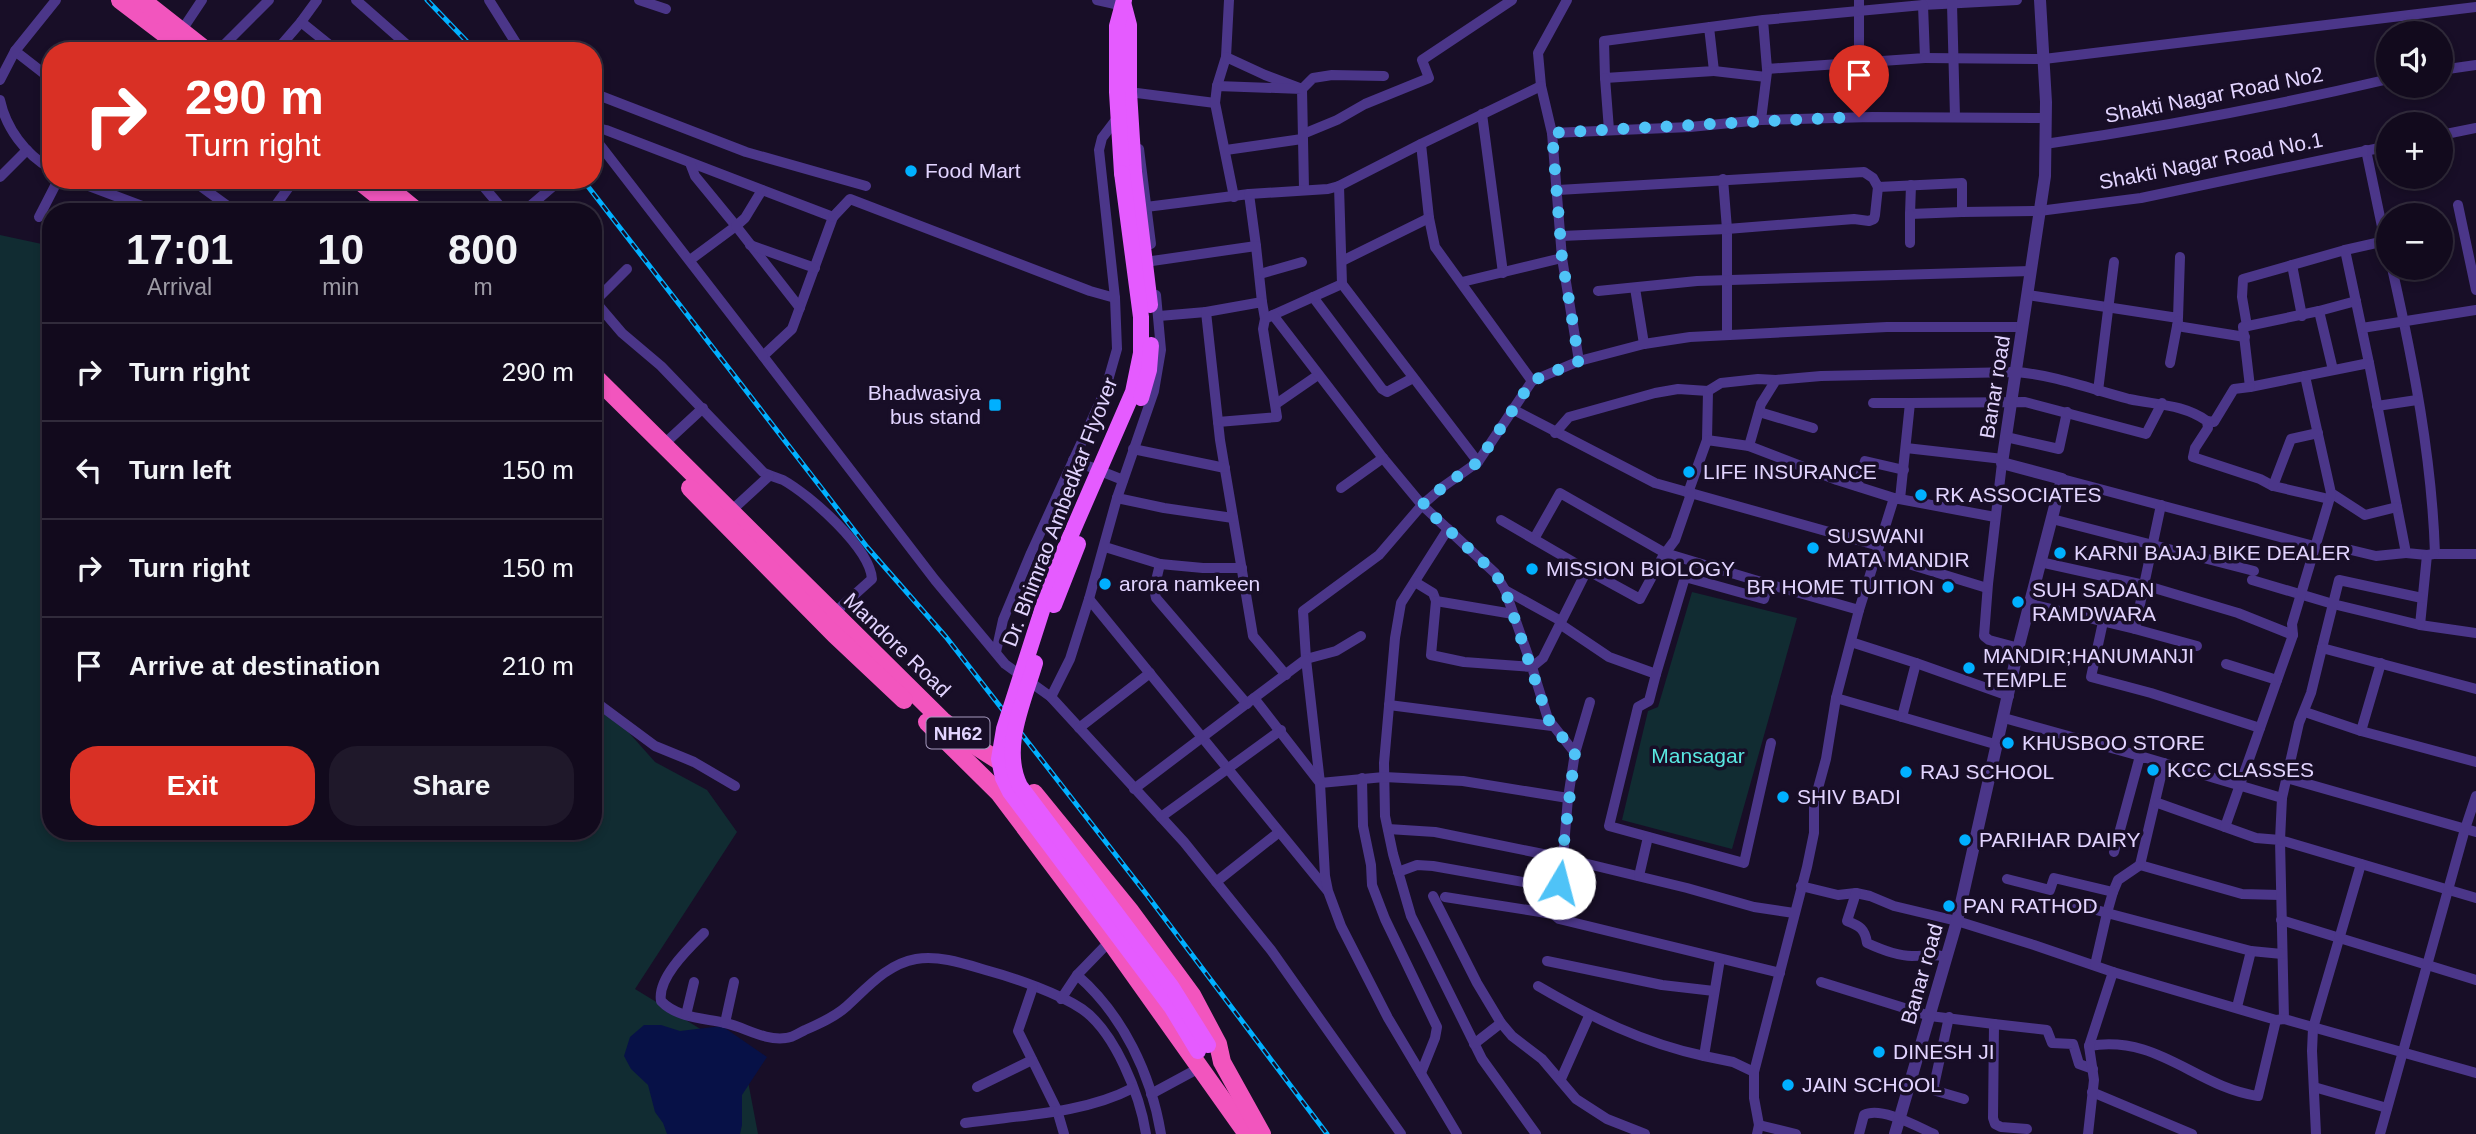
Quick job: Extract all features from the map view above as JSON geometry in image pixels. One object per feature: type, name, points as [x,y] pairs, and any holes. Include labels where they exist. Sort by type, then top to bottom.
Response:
[{"type":"highway","points":[[120,0],[175,42]]},
{"type":"highway","points":[[142,0],[196,42]]},
{"type":"highway","points":[[369,189],[387,203]]},
{"type":"highway","points":[[390,189],[407,203]]},
{"type":"highway","name":"Mandore Road","points":[[602,384],[942,720],[1021,776],[1131,912],[1192,995],[1213,1033],[1248,1133]]},
{"type":"highway","name":"Mandore Road","points":[[602,402],[835,635],[984,776],[1110,941],[1187,1052],[1202,1055],[1248,1133]]},
{"type":"main road","points":[[1124,3],[1129,24],[1129,92],[1125,122]]},
{"type":"main road","points":[[1124,3],[1117,26],[1125,122]]},
{"type":"main road","name":"Dr. Bhimrao Ambedkar Flyover","points":[[1125,122],[1141,353],[1133,392],[1053,576],[1004,729],[999,759],[1003,778],[1010,792],[1172,1008],[1202,1055],[1222,1062]]},
{"type":"street","points":[[0,80],[15,51],[56,0]]},
{"type":"street","points":[[182,30],[202,0]]},
{"type":"street","points":[[227,42],[269,0]]},
{"type":"street","points":[[284,42],[317,0]]},
{"type":"street","points":[[356,0],[404,42]]},
{"type":"street","points":[[489,0],[515,42]]},
{"type":"street","points":[[639,0],[666,9]]},
{"type":"street","points":[[1097,0],[1124,3]]},
{"type":"street","points":[[1229,0],[1226,57],[1215,103],[1234,197]]},
{"type":"street","points":[[1226,150],[1303,137],[1365,104],[1429,78],[1422,60],[1512,0]]},
{"type":"street","points":[[1567,0],[1538,53],[1541,86],[1552,133],[1562,258],[1579,361]]},
{"type":"street","points":[[1609,130],[1604,41],[1859,6],[2017,0]]},
{"type":"street","name":"Banar road","points":[[1895,1134],[1957,921],[2029,604],[2062,479],[2002,461],[2045,176],[2044,60],[2040,0]]},
{"type":"street","points":[[1955,2],[1955,117]]},
{"type":"street","points":[[1920,4],[1925,58]]},
{"type":"street","points":[[1859,6],[1859,117]]},
{"type":"street","points":[[1605,78],[1714,71],[1767,73],[1859,61],[1925,58],[2044,60],[2476,7]]},
{"type":"street","points":[[1761,120],[1767,73],[1763,20]]},
{"type":"street","points":[[302,22],[326,42]]},
{"type":"street","points":[[1709,27],[1714,71]]},
{"type":"street","points":[[15,51],[42,72]]},
{"type":"street","points":[[1226,57],[1302,89]]},
{"type":"street","points":[[2453,68],[2476,65]]},
{"type":"street","points":[[1304,189],[1302,89],[1313,78],[1332,75],[1384,76]]},
{"type":"street","name":"Shakti Nagar Road No2","points":[[2045,144],[2168,126],[2376,82]]},
{"type":"street","points":[[1217,86],[1302,89]]},
{"type":"street","points":[[1146,207],[1339,186],[1541,86]]},
{"type":"street","points":[[1129,92],[1215,103]]},
{"type":"street","points":[[602,97],[733,148],[866,186]]},
{"type":"street","points":[[0,100],[2,121],[27,150],[42,162]]},
{"type":"street","points":[[1482,114],[1503,273]]},
{"type":"street","points":[[1552,133],[1690,127],[1761,120],[1859,117],[2045,118]]},
{"type":"street","points":[[996,652],[1003,620],[1105,391],[1117,349],[1115,298],[1099,150],[1102,138],[1125,122],[1140,154],[1161,350],[1154,391],[1117,498],[1090,599],[1070,659],[1051,697]]},
{"type":"street","points":[[2453,133],[2476,128]]},
{"type":"street","points":[[602,130],[833,217]]},
{"type":"street","points":[[1421,144],[1435,247],[1532,381]]},
{"type":"street","points":[[602,146],[935,580],[1005,664],[1051,697],[1161,817],[1216,882],[1271,950],[1401,1134]]},
{"type":"street","name":"Shakti Nagar Road No.1","points":[[1910,214],[2039,211],[2141,198],[2376,148]]},
{"type":"street","points":[[0,177],[27,150]]},
{"type":"street","points":[[2366,150],[2377,203]]},
{"type":"street","points":[[690,163],[695,176],[800,308]]},
{"type":"street","points":[[1558,190],[1864,172],[1873,178],[1878,187],[1874,219],[1869,220],[1560,236]]},
{"type":"street","points":[[1723,179],[1727,229],[1727,335]]},
{"type":"street","points":[[1878,187],[1962,183],[1962,212]]},
{"type":"street","points":[[1910,243],[1911,185]]},
{"type":"street","points":[[1339,186],[1342,284],[1478,462]]},
{"type":"street","points":[[102,189],[136,203]]},
{"type":"street","points":[[204,189],[224,203]]},
{"type":"street","points":[[534,203],[550,189]]},
{"type":"street","points":[[691,260],[745,218],[762,190]]},
{"type":"street","points":[[1249,194],[1262,302],[1269,317],[1422,505],[1495,573],[1505,590],[1552,726],[1575,753]]},
{"type":"street","points":[[763,356],[792,329],[833,217],[850,199],[1090,291],[1115,298]]},
{"type":"street","points":[[2458,205],[2476,290]]},
{"type":"street","points":[[39,217],[42,211]]},
{"type":"street","points":[[1342,261],[1429,218]]},
{"type":"street","points":[[2250,387],[2242,297],[2243,279],[2376,243]]},
{"type":"street","points":[[750,245],[815,268]]},
{"type":"street","points":[[1152,261],[1256,246]]},
{"type":"street","points":[[2345,250],[2406,553]]},
{"type":"street","points":[[2170,363],[2178,322],[2180,257]]},
{"type":"street","points":[[1462,282],[1562,258]]},
{"type":"street","points":[[1260,274],[1302,262]]},
{"type":"street","points":[[2098,391],[2114,262]]},
{"type":"street","points":[[2292,265],[2302,316]]},
{"type":"street","points":[[602,292],[626,269]]},
{"type":"street","points":[[1598,291],[1697,281],[2031,271]]},
{"type":"street","points":[[2395,280],[2404,320],[2433,499],[2431,555],[2420,625]]},
{"type":"street","points":[[1218,422],[1277,417],[1264,330],[1269,317],[1342,284]]},
{"type":"street","points":[[1635,288],[1644,345]]},
{"type":"street","points":[[2028,295],[2246,332],[2356,301]]},
{"type":"street","points":[[1313,297],[1382,389],[1387,392],[1413,377]]},
{"type":"street","points":[[1158,316],[1206,312],[1262,302]]},
{"type":"street","points":[[602,309],[622,333],[662,366],[769,476],[781,479],[818,505],[869,563],[872,579],[833,614]]},
{"type":"street","points":[[2361,328],[2476,310]]},
{"type":"street","points":[[1206,312],[1218,422],[1253,636],[1286,675]]},
{"type":"street","points":[[2319,312],[2333,370]]},
{"type":"street","points":[[1458,1134],[1382,1006],[1341,926],[1328,891],[1303,611],[1379,555],[1422,505],[1478,462],[1532,381],[1579,361],[1690,337],[1887,327],[2024,327]]},
{"type":"street","points":[[1555,433],[1569,417],[1591,409],[1678,389],[1708,391],[1721,383],[1821,376],[2016,372],[2039,374],[2144,402],[2162,403],[2214,422],[2234,389],[2369,363]]},
{"type":"street","points":[[1276,404],[1318,375]]},
{"type":"street","points":[[2225,827],[2293,635],[2292,624],[2330,496],[2305,376]]},
{"type":"street","points":[[1749,446],[1761,404],[1776,380]]},
{"type":"street","points":[[1501,520],[1640,599],[1675,540],[1707,440],[1708,391]]},
{"type":"street","points":[[2377,406],[2417,400]]},
{"type":"street","points":[[1873,403],[2025,402],[2146,434],[2162,403]]},
{"type":"street","points":[[1796,1134],[1758,1130],[1754,1072],[1814,833],[1814,803],[1826,759],[1836,698],[1859,610],[1897,499],[1904,470],[1910,403]]},
{"type":"street","points":[[663,445],[704,408]]},
{"type":"street","points":[[1512,409],[1655,483],[1878,550],[1987,588]]},
{"type":"street","points":[[1759,412],[1813,428]]},
{"type":"street","points":[[2006,437],[2059,449],[2067,412]]},
{"type":"street","points":[[2207,421],[2208,428],[2195,447],[2193,457],[2260,479],[2273,486],[2330,496],[2365,515],[2397,508]]},
{"type":"street","points":[[2273,486],[2291,439],[2318,433]]},
{"type":"street","points":[[1707,440],[1749,446],[1897,499],[1995,517]]},
{"type":"street","points":[[1906,447],[2002,461],[1987,588],[1985,638],[2019,648]]},
{"type":"street","points":[[1133,449],[1225,468]]},
{"type":"street","points":[[1341,488],[1383,458]]},
{"type":"street","points":[[1073,460],[1123,480]]},
{"type":"street","points":[[1857,486],[1865,461],[1904,470]]},
{"type":"street","points":[[731,511],[769,476]]},
{"type":"street","points":[[2062,479],[2314,547]]},
{"type":"street","points":[[1534,539],[1560,493],[1665,553],[1859,610]]},
{"type":"street","points":[[1117,498],[1233,518]]},
{"type":"street","points":[[2135,629],[2161,505]]},
{"type":"street","points":[[2052,519],[2153,544],[2333,604],[2420,625],[2476,633]]},
{"type":"street","points":[[1448,529],[1401,603],[1395,638],[1384,763],[1384,809],[1411,916],[1474,1044],[1535,1134]]},
{"type":"street","points":[[1105,547],[1160,564],[1242,568]]},
{"type":"street","points":[[2351,550],[2376,556],[2406,553],[2476,554]]},
{"type":"street","points":[[2040,562],[2144,585],[2238,613],[2293,635]]},
{"type":"street","points":[[1160,564],[1154,589],[1156,598],[1250,701],[1281,730],[1320,783]]},
{"type":"street","points":[[1415,582],[1433,593],[1436,601],[1431,655],[1464,662],[1532,667],[1543,658],[1587,570]]},
{"type":"street","points":[[1768,584],[1764,600],[1685,577],[1649,701],[1639,707],[1609,826],[1744,863],[1771,743]]},
{"type":"street","points":[[2089,1046],[2124,1043],[2134,1045],[2233,1089],[2258,1096],[2280,1019],[2282,798],[2299,723],[2305,712],[2339,580],[2423,598]]},
{"type":"street","points":[[1505,590],[1609,657],[1656,674]]},
{"type":"street","points":[[1090,599],[1278,833],[1328,891]]},
{"type":"street","points":[[1436,601],[1513,614]]},
{"type":"street","points":[[2029,604],[2197,646]]},
{"type":"street","points":[[2103,622],[2091,677],[2151,692],[2260,728]]},
{"type":"street","points":[[1134,789],[1306,659],[1336,651],[1361,636]]},
{"type":"street","points":[[1851,642],[2009,696]]},
{"type":"street","points":[[2322,648],[2476,689]]},
{"type":"street","points":[[1902,717],[1916,663]]},
{"type":"street","points":[[2361,731],[2381,663]]},
{"type":"street","points":[[2226,664],[2277,680]]},
{"type":"street","points":[[1079,728],[1150,673]]},
{"type":"street","points":[[1836,698],[1998,745]]},
{"type":"street","points":[[1553,914],[1563,858],[1575,753],[1590,702]]},
{"type":"street","points":[[1390,705],[1552,726]]},
{"type":"street","points":[[602,707],[654,746],[694,762],[735,786]]},
{"type":"street","points":[[2305,712],[2361,731],[2476,762]]},
{"type":"street","points":[[2004,718],[2282,798]]},
{"type":"street","points":[[1161,817],[1281,730]]},
{"type":"street","points":[[2114,852],[2140,756]]},
{"type":"street","points":[[2095,965],[2118,880],[2140,865],[2164,763]]},
{"type":"street","points":[[1320,783],[1384,777],[1464,781],[1568,798]]},
{"type":"street","points":[[1363,778],[1363,826],[1372,885],[1385,919],[1437,1027],[1421,1073]]},
{"type":"street","points":[[2287,778],[2470,831]]},
{"type":"street","points":[[2380,1134],[2448,890],[2470,831],[2476,796]]},
{"type":"street","points":[[2155,802],[2256,838],[2280,841],[2476,898]]},
{"type":"street","points":[[1388,829],[1436,832],[1563,858],[1754,907],[1794,913]]},
{"type":"street","points":[[1216,882],[1278,833]]},
{"type":"street","points":[[1639,876],[1648,837]]},
{"type":"street","points":[[2316,1134],[2314,1028],[2361,864]]},
{"type":"street","points":[[1398,872],[1416,865],[1433,866],[1557,888]]},
{"type":"street","points":[[2140,865],[2242,894],[2280,895]]},
{"type":"street","points":[[2007,880],[2050,890],[2054,878],[2113,892]]},
{"type":"street","points":[[1801,886],[1838,895],[1856,893],[1894,906],[1957,921],[2113,972],[2476,1073]]},
{"type":"street","points":[[1856,893],[1847,921],[1860,926],[1865,932],[1867,943],[1907,955],[1927,953],[1947,957]]},
{"type":"street","points":[[1645,1134],[1607,1118],[1576,1099],[1542,1059],[1512,1036],[1501,1023],[1439,896],[1553,914],[1559,919],[1780,973]]},
{"type":"street","points":[[2072,903],[2251,951],[2282,954]]},
{"type":"street","points":[[2281,920],[2476,980]]},
{"type":"street","points":[[704,933],[673,967],[660,996],[661,1001],[686,1015],[725,1023],[760,1035],[788,1038],[829,1018],[845,1008],[869,984],[892,969],[915,959],[952,960],[1008,976],[1081,1008],[1097,1023],[1116,1052],[1133,1087],[1146,1134]]},
{"type":"street","points":[[1061,999],[1077,975],[1110,941]]},
{"type":"street","points":[[2237,1007],[2251,951]]},
{"type":"street","points":[[1704,1056],[1720,959]]},
{"type":"street","points":[[1547,961],[1662,985],[1714,991]]},
{"type":"street","points":[[2088,1134],[2093,1069],[2089,1046],[2113,972]]},
{"type":"street","points":[[1077,975],[1102,998],[1118,1021],[1151,1094],[1161,1134]]},
{"type":"street","points":[[686,1015],[694,982]]},
{"type":"street","points":[[725,1023],[734,982]]},
{"type":"street","points":[[1821,982],[1930,1016],[2047,1030],[2052,1043],[2073,1044],[2079,1063],[2093,1069]]},
{"type":"street","points":[[1538,986],[1589,1016],[1633,1035],[1733,1062],[1754,1072]]},
{"type":"street","points":[[1033,987],[1018,1031],[1057,1110],[1064,1134]]},
{"type":"street","points":[[1561,1079],[1589,1016]]},
{"type":"street","points":[[1950,1017],[1933,1090],[1964,1100]]},
{"type":"street","points":[[1474,1044],[1501,1023]]},
{"type":"street","points":[[1994,1024],[1993,1118],[1995,1124],[2001,1127],[2027,1129]]},
{"type":"street","points":[[1151,1094],[1202,1055]]},
{"type":"street","points":[[977,1087],[1032,1060]]},
{"type":"street","points":[[965,1123],[1057,1110],[1119,1095],[1133,1087]]},
{"type":"street","points":[[2314,1087],[2387,1108]]},
{"type":"street","points":[[2092,1092],[2192,1134]]},
{"type":"street","points":[[1859,1134],[1867,1112],[1898,1118],[1934,1134]]},
{"type":"green space","points":[[0,235],[42,244],[42,840],[602,840],[602,713],[623,726],[655,762],[707,790],[737,832],[635,989],[743,1055],[758,1134],[0,1134]]},
{"type":"green space","name":"Mansagar","points":[[1692,592],[1797,618],[1732,849],[1622,820],[1648,711],[1658,707]]},
{"type":"shaded area","points":[[644,1025],[661,1025],[680,1031],[722,1026],[767,1057],[742,1095],[740,1134],[667,1134],[655,1112],[648,1085],[631,1069],[624,1056],[630,1037]]},
{"type":"railway","points":[[427,0],[467,42]]},
{"type":"railway","points":[[590,189],[601,203]]},
{"type":"railway","points":[[602,205],[867,547],[946,637],[1147,895],[1327,1134]]},
{"type":"place","name":"Food Mart","points":[[911,171]]},
{"type":"place","name":"Bhadwasiya bus stand","points":[[995,405]]},
{"type":"place","name":"LIFE INSURANCE","points":[[1689,472]]},
{"type":"place","name":"RK ASSOCIATES","points":[[1921,495]]},
{"type":"place","name":"SUSWANI MATA MANDIR","points":[[1813,548]]},
{"type":"place","name":"KARNI BAJAJ BIKE DEALER","points":[[2060,553]]},
{"type":"place","name":"MISSION BIOLOGY","points":[[1532,569]]},
{"type":"place","name":"arora namkeen","points":[[1105,584]]},
{"type":"place","name":"BR HOME TUITION","points":[[1948,587]]},
{"type":"place","name":"SUH SADAN RAMDWARA","points":[[2018,602]]},
{"type":"place","name":"MANDIR;HANUMANJI TEMPLE","points":[[1969,668]]},
{"type":"place","name":"KHUSBOO STORE","points":[[2008,743]]},
{"type":"place","name":"KCC CLASSES","points":[[2153,770]]},
{"type":"place","name":"RAJ SCHOOL","points":[[1906,772]]},
{"type":"place","name":"SHIV BADI","points":[[1783,797]]},
{"type":"place","name":"PARIHAR DAIRY","points":[[1965,840]]},
{"type":"place","name":"PAN RATHOD","points":[[1949,906]]},
{"type":"place","name":"DINESH JI","points":[[1879,1052]]},
{"type":"place","name":"JAIN SCHOOL","points":[[1788,1085]]},
{"type":"route","points":[[1559,883],[1575,753],[1548,719],[1505,590],[1495,573],[1422,505],[1478,462],[1532,381],[1579,361],[1562,258],[1552,133],[1690,127],[1761,120],[1859,117]]}]
